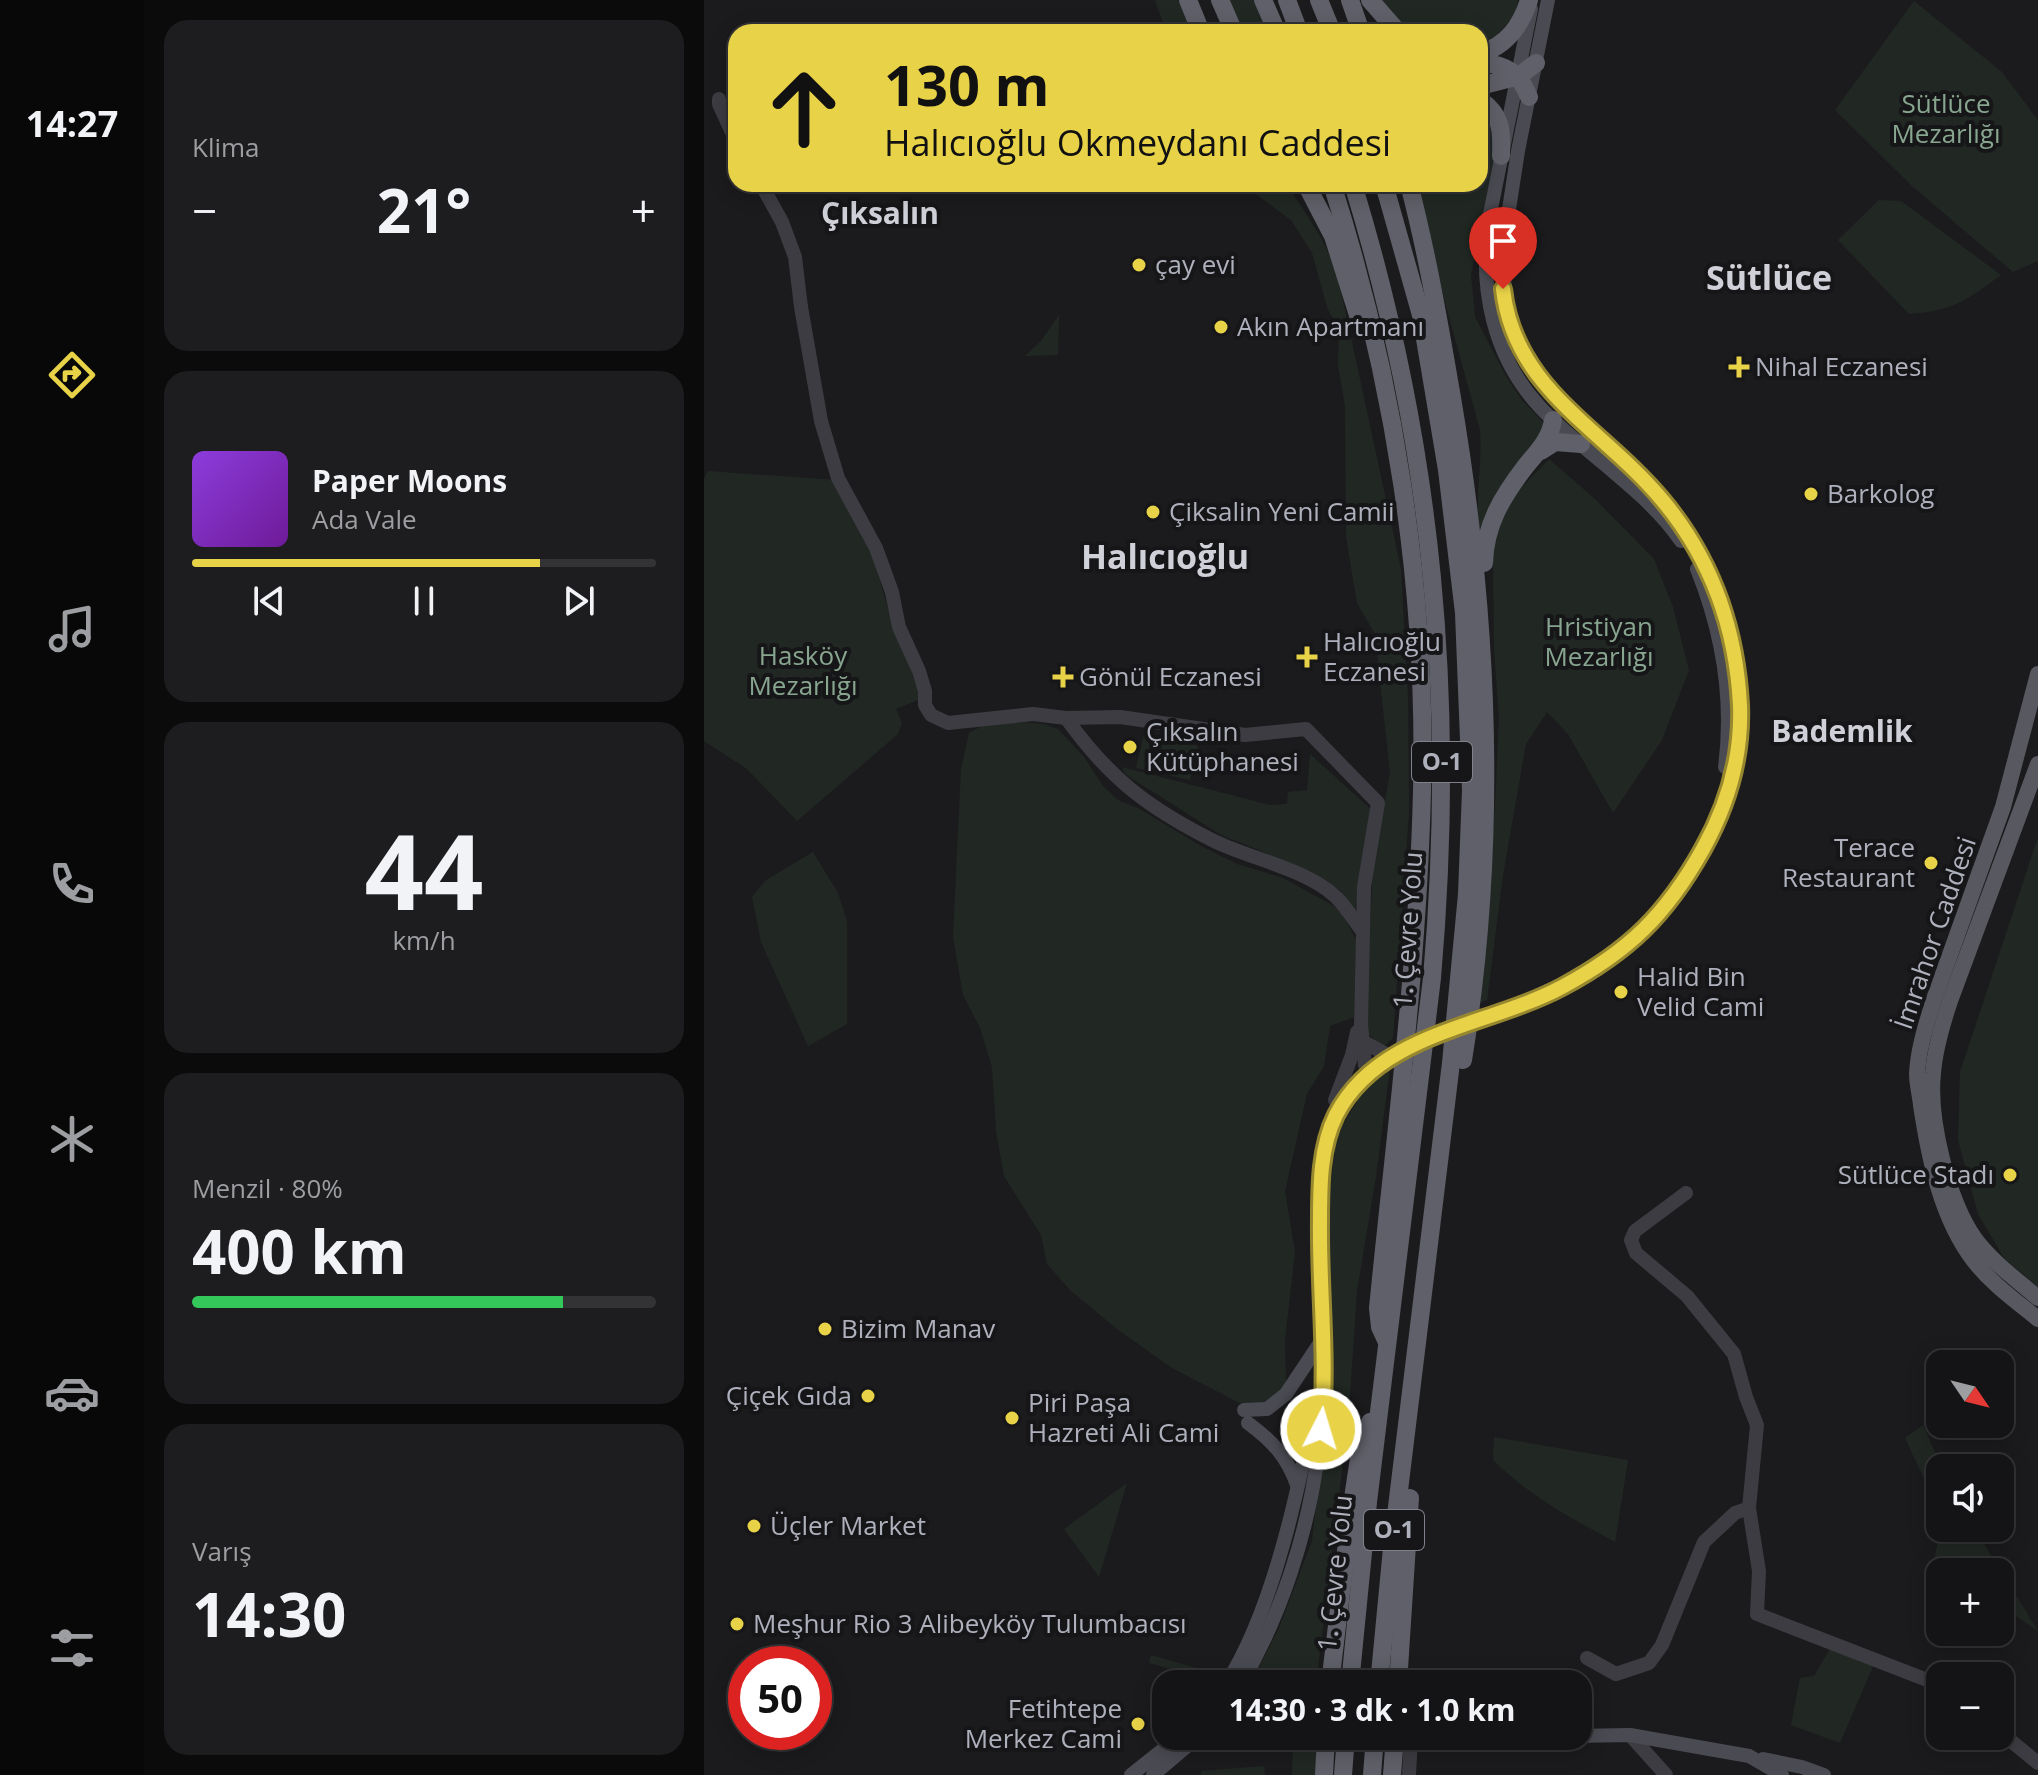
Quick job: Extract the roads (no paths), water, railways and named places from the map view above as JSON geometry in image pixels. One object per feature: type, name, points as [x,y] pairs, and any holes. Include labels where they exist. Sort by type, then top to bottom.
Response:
[{"type":"highway","points":[[1188,0],[1198,24]]},
{"type":"highway","points":[[1319,0],[1329,24]]},
{"type":"highway","points":[[1350,0],[1358,24]]},
{"type":"highway","points":[[1370,0],[1391,24]]},
{"type":"highway","points":[[1488,50],[1513,34],[1530,0]]},
{"type":"highway","points":[[1288,4],[1296,24]]},
{"type":"highway","points":[[1488,63],[1504,66],[1519,76],[1529,97]]},
{"type":"highway","points":[[1488,84],[1519,76],[1536,63]]},
{"type":"highway","points":[[1488,106],[1499,118],[1501,156]]},
{"type":"highway","points":[[1299,192],[1336,250]]},
{"type":"highway","points":[[1310,192],[1325,219],[1357,309],[1380,407],[1394,446]]},
{"type":"highway","points":[[1334,192],[1360,274],[1392,418],[1415,594],[1420,674],[1422,789],[1408,1016],[1378,1308],[1380,1327],[1388,1347]]},
{"type":"highway","name":"1. Çevre Yolu","points":[[1352,1670],[1381,1397],[1427,1026],[1437,920],[1442,816],[1441,701],[1431,552],[1416,446],[1393,336],[1355,192]]},
{"type":"highway","name":"1. Çevre Yolu","points":[[1381,1670],[1451,1063],[1467,894],[1471,790],[1468,679],[1456,535],[1434,382],[1415,291],[1386,192]]},
{"type":"highway","points":[[1411,192],[1429,266],[1456,418],[1474,545],[1482,634]]},
{"type":"highway","points":[[1482,634],[1488,528],[1499,504],[1549,437],[1553,420]]},
{"type":"highway","points":[[1535,455],[1555,442],[1581,444]]},
{"type":"highway","name":"O-1","points":[[1432,1220],[1445,1181],[1479,926],[1486,810],[1482,634]]},
{"type":"highway","points":[[1399,1670],[1416,1425],[1414,1375]]},
{"type":"highway","points":[[1332,1670],[1359,1458],[1381,1397]]},
{"type":"highway","points":[[1324,1775],[1325,1750]]},
{"type":"highway","points":[[1343,1775],[1345,1750]]},
{"type":"highway","points":[[1372,1775],[1374,1750]]},
{"type":"highway","points":[[1392,1775],[1394,1750]]},
{"type":"main road","points":[[1530,0],[1519,76],[1501,156],[1485,251],[1490,313],[1514,373],[1531,396],[1553,420],[1660,514],[1696,566],[1711,603],[1736,719]]},
{"type":"main road","points":[[1319,1250],[1312,1209],[1313,1164],[1322,1126],[1335,1100],[1363,1071],[1385,1057],[1499,1005],[1559,988],[1621,949],[1654,921],[1677,892],[1714,832],[1728,791],[1736,719],[1732,645],[1721,597],[1693,546],[1661,498],[1535,374],[1514,337],[1506,314],[1503,248],[1548,0]]},
{"type":"main road","points":[[1548,389],[1553,420]]},
{"type":"main road","name":"İmrahor Caddesi","points":[[2038,674],[2003,807],[1933,1002],[1927,1060],[1932,1077],[1934,1112],[1954,1196],[1975,1238],[2001,1267],[2038,1298]]},
{"type":"main road","name":"İmrahor Caddesi","points":[[2038,764],[1966,952],[1937,1038],[1917,1076],[1926,1135],[1952,1224],[1974,1261],[2002,1290],[2038,1319]]},
{"type":"main road","points":[[1249,1670],[1277,1609],[1308,1506],[1318,1456],[1325,1368],[1319,1250],[1320,1184],[1326,1142],[1340,1109],[1363,1071]]},
{"type":"main road","points":[[1297,1485],[1289,1463],[1246,1417],[1267,1409],[1286,1394],[1322,1340]]},
{"type":"main road","points":[[1234,1670],[1260,1615],[1297,1485],[1315,1402],[1322,1340]]},
{"type":"main road","points":[[1592,1736],[1630,1735],[1749,1756],[1824,1775]]},
{"type":"main road","points":[[1131,1775],[1173,1750]]},
{"type":"main road","points":[[1153,1775],[1180,1750]]},
{"type":"main road","points":[[1749,1756],[1782,1775]]},
{"type":"street","points":[[719,99],[728,124]]},
{"type":"street","points":[[765,192],[782,222],[795,257],[821,421],[838,478],[876,548],[892,592],[899,627],[922,681],[925,705],[931,715],[948,723],[1033,714],[1066,718],[1120,717],[1245,735],[1306,729],[1378,803],[1364,887],[1356,912]]},
{"type":"street","points":[[1083,742],[1082,728],[1093,717]]},
{"type":"street","points":[[1066,718],[1105,768],[1159,810],[1216,842],[1307,880],[1356,912],[1362,931],[1363,1071]]},
{"type":"street","points":[[1335,1100],[1361,1024]]},
{"type":"street","points":[[1362,1041],[1385,1057]]},
{"type":"street","points":[[1352,1055],[1353,1065],[1363,1071]]},
{"type":"street","points":[[1686,1193],[1635,1231],[1631,1240],[1636,1253],[1687,1296],[1734,1354],[1757,1425],[1749,1508],[1759,1571],[1757,1614],[1926,1680]]},
{"type":"street","points":[[1587,1658],[1616,1674],[1649,1663],[1662,1645],[1704,1542],[1735,1513],[1749,1508]]},
{"type":"street","points":[[1630,1735],[1666,1775]]},
{"type":"street","points":[[2014,1743],[2038,1763]]},
{"type":"street","points":[[1409,1775],[1410,1750]]},
{"type":"place","name":"çay evi","points":[[1139,265]]},
{"type":"place","name":"Akın Apartmanı","points":[[1221,327]]},
{"type":"place","name":"Nihal Eczanesi","points":[[1739,367]]},
{"type":"place","name":"Barkolog","points":[[1811,494]]},
{"type":"place","name":"Çiksalin Yeni Camii","points":[[1153,512]]},
{"type":"place","name":"Halıcıoğlu Eczanesi","points":[[1307,657]]},
{"type":"place","name":"Gönül Eczanesi","points":[[1063,677]]},
{"type":"place","name":"Çıksalın Kütüphanesi","points":[[1130,747]]},
{"type":"place","name":"Terace Restaurant","points":[[1931,863]]},
{"type":"place","name":"Halid Bin Velid Cami","points":[[1621,992]]},
{"type":"place","name":"Sütlüce Stadı","points":[[2010,1175]]},
{"type":"place","name":"Bizim Manav","points":[[825,1329]]},
{"type":"place","name":"Çiçek Gıda","points":[[868,1396]]},
{"type":"place","name":"Piri Paşa Hazreti Ali Cami","points":[[1012,1418]]},
{"type":"place","name":"Üçler Market","points":[[754,1526]]},
{"type":"place","name":"Meşhur Rio 3 Alibeyköy Tulumbacısı","points":[[737,1624]]},
{"type":"place","name":"Fetihtepe Merkez Cami","points":[[1138,1724]]},
{"type":"district","name":"Çıksalın","points":[[880,214]]},
{"type":"district","name":"Sütlüce","points":[[1769,278]]},
{"type":"district","name":"Halıcıoğlu","points":[[1165,557]]},
{"type":"district","name":"Bademlik","points":[[1842,732]]},
{"type":"park label","name":"Sütlüce Mezarlığı","points":[[1946,119]]},
{"type":"park label","name":"Hristiyan Mezarlığı","points":[[1599,642]]},
{"type":"park label","name":"Hasköy Mezarlığı","points":[[803,671]]}]
